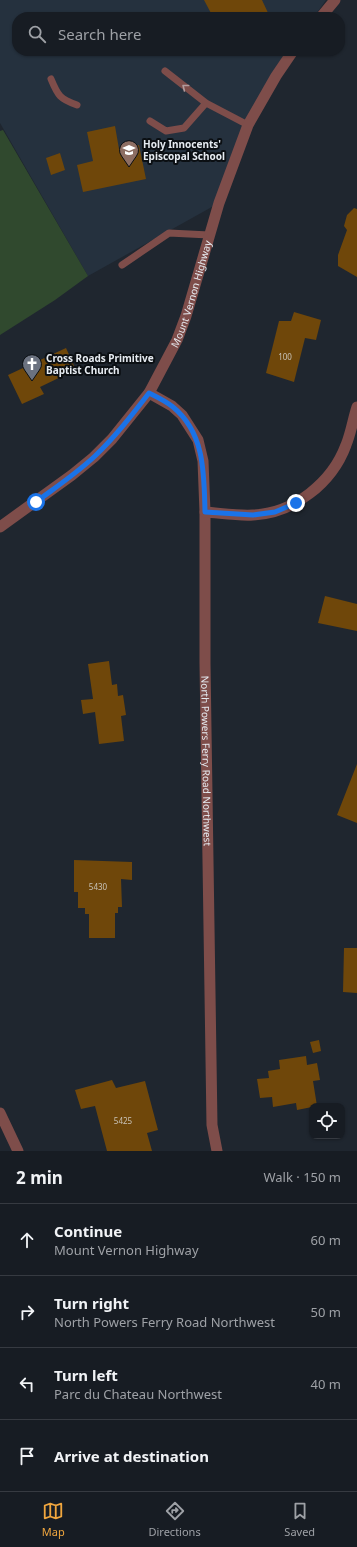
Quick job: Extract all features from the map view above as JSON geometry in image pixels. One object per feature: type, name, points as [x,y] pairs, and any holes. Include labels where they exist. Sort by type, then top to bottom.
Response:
[{"type":"street","points":[[325,12],[335,0]]},
{"type":"street","name":"Mount Vernon Highway","points":[[13,518],[94,457],[112,439],[149,393],[177,340],[186,316],[218,204],[248,125],[276,76],[290,56]]},
{"type":"street","name":"North Powers Ferry Road Northwest","points":[[149,393],[172,406],[182,415],[198,440],[203,461],[205,512],[205,663],[212,1125],[217,1151]]},
{"type":"street","points":[[205,512],[253,515],[275,512],[296,503],[315,490],[333,469],[346,446],[357,407]]},
{"type":"street","points":[[0,518],[13,518]]},
{"type":"street","points":[[0,526],[13,518]]},
{"type":"street","points":[[0,1113],[18,1151]]},
{"type":"lane","points":[[165,71],[206,103],[248,125]]},
{"type":"lane","points":[[51,80],[56,92],[65,101],[77,105]]},
{"type":"lane","points":[[150,121],[166,131],[184,128],[206,103]]},
{"type":"lane","points":[[122,265],[169,233],[209,235]]},
{"type":"shaded area","name":"Holy Innocents' Episcopal School","points":[[0,0],[326,0],[318,12],[12,12],[12,56],[287,56],[271,79],[219,203],[88,276],[0,123]]},
{"type":"green space","points":[[3,130],[88,276],[55,300],[0,335],[0,131]]},
{"type":"building","points":[[204,0],[262,0],[268,12],[210,12]]},
{"type":"building","points":[[115,126],[119,149],[139,145],[146,179],[83,192],[77,165],[93,161],[87,132]]},
{"type":"building","points":[[60,153],[65,170],[51,175],[46,158]]},
{"type":"building","points":[[354,208],[357,209],[357,277],[338,266],[338,255],[347,230],[344,226],[347,215]]},
{"type":"building","points":[[294,312],[321,320],[316,340],[305,338],[294,382],[266,373],[279,321],[291,321]]},
{"type":"building","name":"Cross Roads Primitive Baptist Church","points":[[66,348],[75,368],[66,372],[67,374],[40,387],[44,394],[22,404],[8,375]]},
{"type":"building","points":[[325,596],[357,604],[357,631],[318,623]]},
{"type":"building","points":[[109,661],[112,685],[117,684],[118,696],[123,695],[126,715],[121,716],[124,741],[99,744],[95,712],[83,714],[81,700],[93,699],[88,664]]},
{"type":"building","points":[[357,764],[357,823],[337,815]]},
{"type":"building","points":[[74,860],[132,862],[132,880],[121,879],[122,907],[118,907],[118,913],[115,913],[115,938],[89,938],[89,914],[85,914],[85,908],[78,908],[78,892],[74,892]]},
{"type":"building","points":[[344,948],[357,948],[357,993],[343,992]]},
{"type":"building","points":[[319,1040],[321,1051],[313,1053],[310,1042]]},
{"type":"building","points":[[306,1056],[307,1065],[317,1063],[320,1080],[313,1081],[317,1103],[309,1103],[309,1108],[297,1110],[296,1103],[273,1107],[272,1097],[260,1098],[257,1079],[269,1078],[268,1071],[280,1069],[279,1060]]},
{"type":"building","points":[[112,1080],[116,1088],[145,1081],[158,1130],[147,1133],[152,1151],[107,1151],[95,1106],[81,1109],[75,1090]]},
{"type":"place","name":"Holy Innocents' Episcopal School","points":[[129,167]]},
{"type":"place","name":"Cross Roads Primitive Baptist Church","points":[[32,381]]},
{"type":"route","points":[[36,502],[94,457],[112,439],[149,393],[172,406],[182,415],[198,440],[203,461],[205,512],[253,515],[275,512],[296,503]]}]
